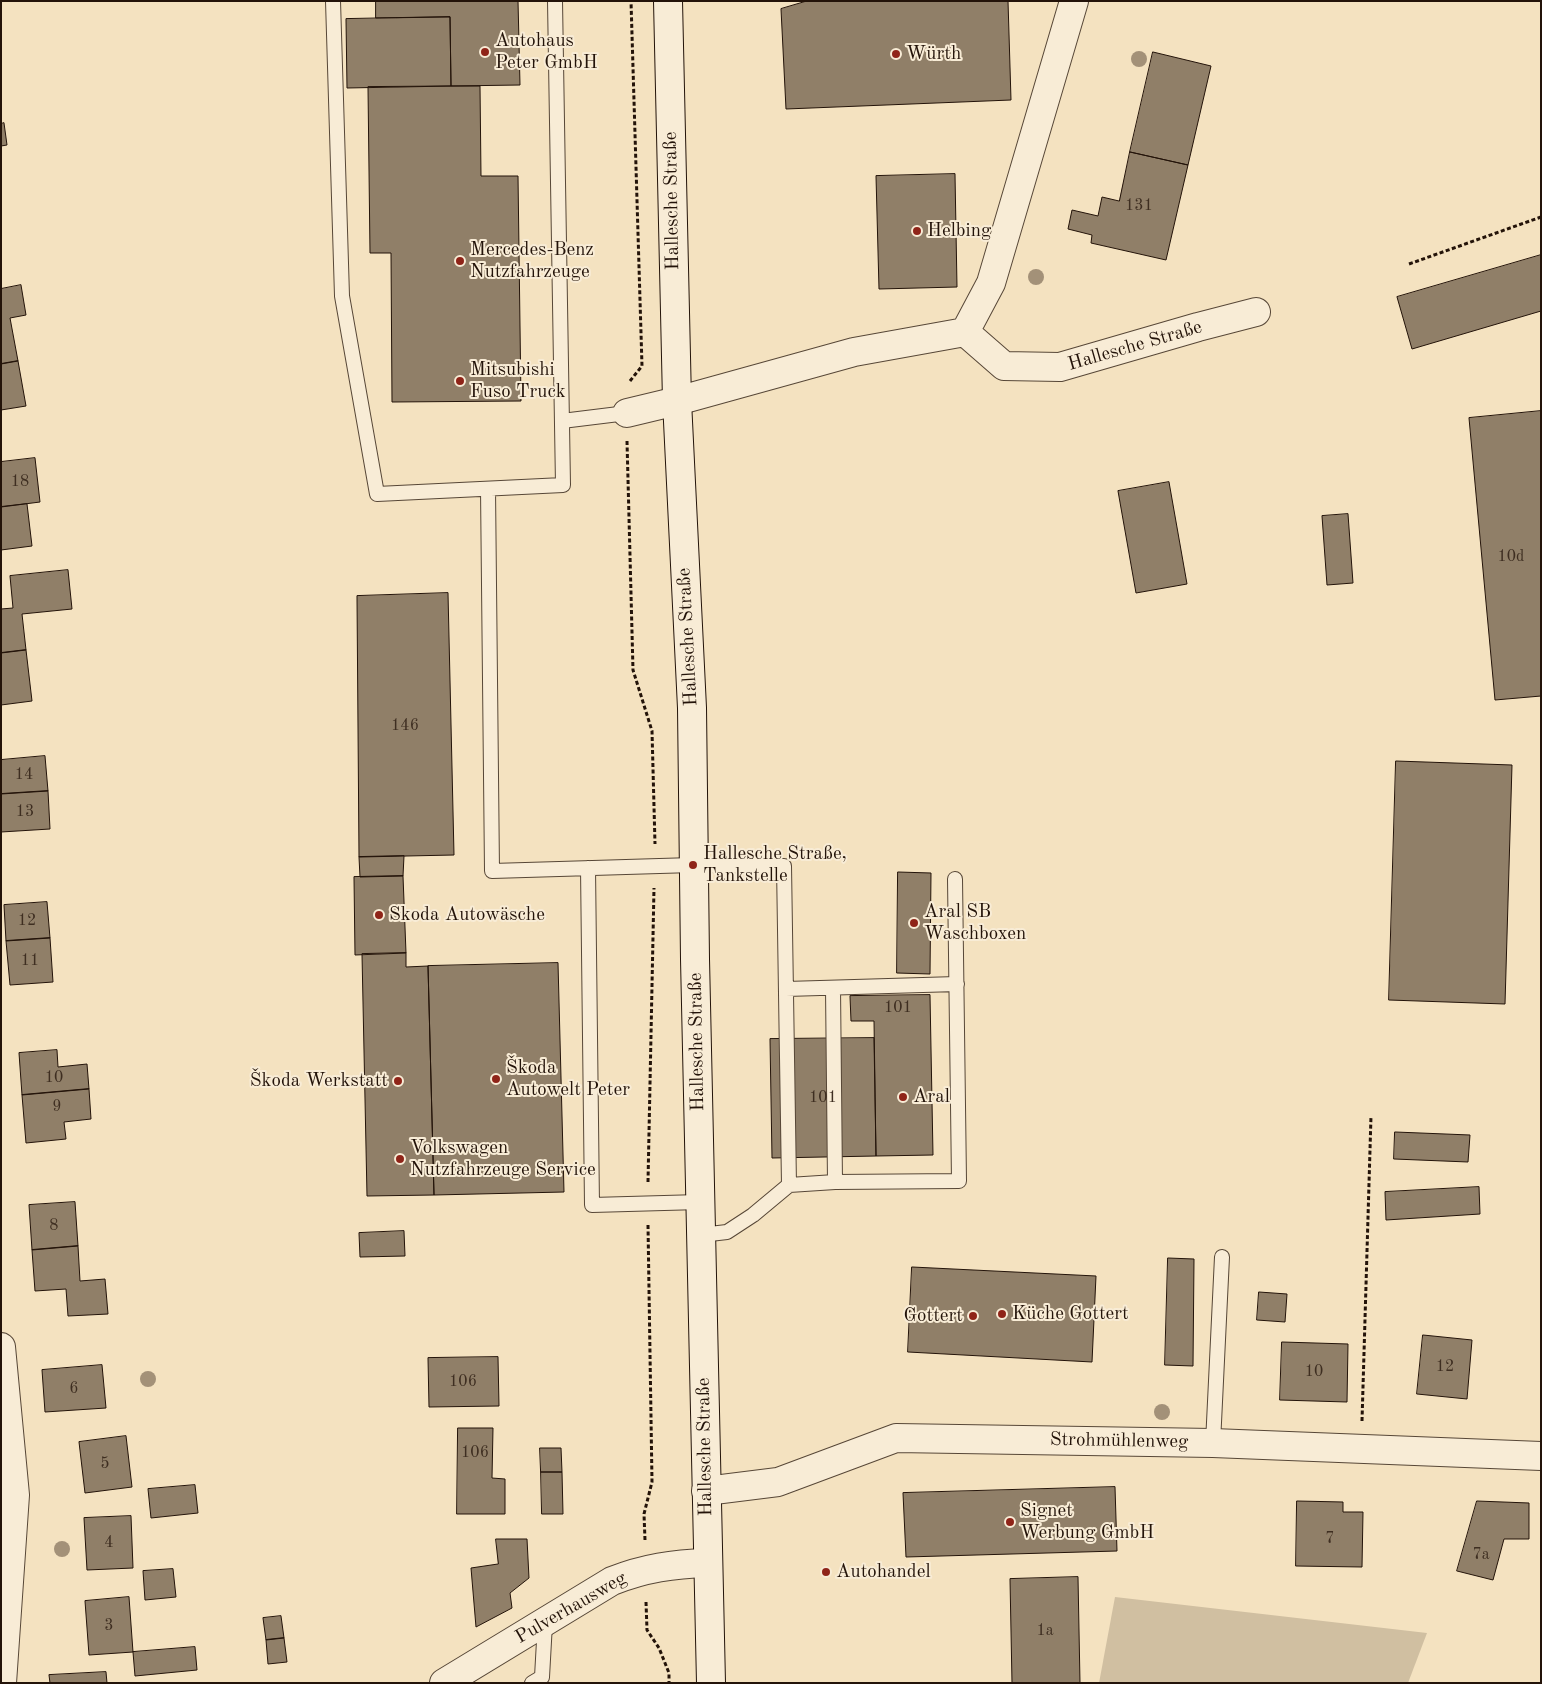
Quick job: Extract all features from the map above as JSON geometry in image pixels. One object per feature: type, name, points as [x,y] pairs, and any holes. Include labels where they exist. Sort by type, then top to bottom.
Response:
[{"type":"street","name":"Hallesche Straße","points":[[668,1],[678,401],[692,708],[693,865],[711,1683]]},
{"type":"street","points":[[627,413],[678,401],[854,352],[964,332],[992,283],[1074,1]]},
{"type":"street","name":"Hallesche Straße","points":[[964,332],[1004,366],[1060,367],[1256,312]]},
{"type":"street","points":[[1,1347],[15,1495],[2,1683]]},
{"type":"street","name":"Strohmühlenweg","points":[[706,1492],[778,1482],[896,1438],[1213,1443],[1541,1456]]},
{"type":"street","name":"Pulverhausweg","points":[[444,1683],[612,1581],[636,1572],[676,1564],[708,1563]]},
{"type":"lane","points":[[333,1],[342,296],[377,494],[563,486],[555,1]]},
{"type":"lane","points":[[562,421],[627,413]]},
{"type":"lane","points":[[488,489],[492,871],[693,865],[784,866],[789,1185]]},
{"type":"lane","points":[[588,868],[592,1205],[700,1202]]},
{"type":"lane","points":[[701,1235],[727,1232],[753,1215],[789,1185],[835,1182],[959,1181],[955,879]]},
{"type":"lane","points":[[786,989],[957,984]]},
{"type":"lane","points":[[833,988],[835,1182]]},
{"type":"lane","points":[[1213,1443],[1222,1257]]},
{"type":"lane","points":[[540,1681],[545,1623]]},
{"type":"path","points":[[1409,264],[1541,217]]},
{"type":"path","points":[[1361,1449],[1371,1116]]},
{"type":"shaded area","points":[[1115,1597],[1427,1633],[1408,1683],[1099,1683]]},
{"type":"building","name":"Autohaus Peter GmbH","points":[[376,1],[518,1],[520,85],[451,86],[450,17],[376,18]]},
{"type":"building","name":"Würth","points":[[807,1],[1008,1],[1011,100],[786,109],[781,9]]},
{"type":"building","points":[[450,17],[451,86],[347,88],[346,19]]},
{"type":"building","points":[[1153,52],[1211,66],[1188,165],[1130,152]]},
{"type":"building","points":[[480,86],[481,176],[518,176],[521,401],[392,402],[391,253],[370,253],[368,87]]},
{"type":"building","points":[[4,123],[7,145],[1,146],[1,124]]},
{"type":"building","points":[[1130,152],[1188,165],[1166,260],[1091,243],[1092,235],[1068,229],[1072,210],[1098,216],[1102,197],[1119,201]]},
{"type":"building","name":"Helbing","points":[[955,174],[957,287],[879,289],[876,176]]},
{"type":"building","points":[[1541,255],[1541,311],[1412,349],[1397,297]]},
{"type":"building","points":[[21,285],[26,315],[10,318],[18,361],[1,364],[1,289]]},
{"type":"building","points":[[18,361],[26,406],[1,410],[1,364]]},
{"type":"building","points":[[1541,411],[1541,696],[1495,700],[1469,418]]},
{"type":"building","points":[[35,458],[40,502],[1,507],[1,462]]},
{"type":"building","points":[[1169,482],[1187,584],[1136,593],[1118,491]]},
{"type":"building","points":[[27,504],[32,546],[1,550],[1,507]]},
{"type":"building","points":[[1348,514],[1353,583],[1327,585],[1322,516]]},
{"type":"building","points":[[68,570],[72,609],[22,614],[26,650],[1,653],[1,609],[13,608],[10,576]]},
{"type":"building","points":[[448,593],[454,855],[359,857],[357,596]]},
{"type":"building","points":[[26,650],[32,701],[1,705],[1,653]]},
{"type":"building","points":[[45,756],[48,791],[1,794],[1,760]]},
{"type":"building","points":[[1396,761],[1512,765],[1505,1004],[1389,1000]]},
{"type":"building","points":[[48,791],[50,829],[1,832],[1,794]]},
{"type":"building","points":[[404,856],[403,876],[360,877],[359,857]]},
{"type":"building","name":"Aral SB Waschboxen","points":[[898,872],[931,873],[930,974],[897,973]]},
{"type":"building","name":"Skoda Autowäsche","points":[[403,876],[406,953],[355,955],[354,877]]},
{"type":"building","points":[[47,902],[50,938],[6,941],[4,905]]},
{"type":"building","points":[[50,938],[53,982],[10,985],[6,941]]},
{"type":"building","name":"Škoda Werkstatt","points":[[406,953],[406,967],[428,966],[434,1195],[367,1196],[362,954]]},
{"type":"building","name":"Škoda Autowelt Peter","points":[[558,963],[564,1192],[434,1195],[428,966]]},
{"type":"building","name":"Aral","points":[[930,995],[933,1155],[876,1156],[874,1021],[851,1021],[850,996]]},
{"type":"building","points":[[874,1038],[876,1156],[772,1158],[770,1039]]},
{"type":"building","points":[[57,1050],[58,1067],[87,1064],[89,1089],[22,1095],[19,1053]]},
{"type":"building","points":[[89,1089],[91,1119],[64,1122],[66,1139],[26,1143],[22,1095]]},
{"type":"building","points":[[1395,1132],[1470,1135],[1468,1162],[1394,1159]]},
{"type":"building","points":[[1479,1187],[1480,1214],[1386,1220],[1385,1192]]},
{"type":"building","points":[[75,1202],[78,1246],[32,1250],[29,1205]]},
{"type":"building","points":[[404,1231],[405,1256],[360,1257],[359,1233]]},
{"type":"building","points":[[78,1246],[80,1281],[105,1279],[108,1314],[68,1316],[66,1289],[35,1291],[32,1250]]},
{"type":"building","points":[[1168,1258],[1194,1259],[1193,1366],[1165,1365]]},
{"type":"building","name":"Küche Gottert","points":[[912,1267],[1096,1276],[1092,1362],[908,1352]]},
{"type":"building","points":[[1259,1292],[1287,1294],[1285,1322],[1257,1320]]},
{"type":"building","points":[[1423,1335],[1472,1340],[1467,1399],[1417,1394]]},
{"type":"building","points":[[1282,1342],[1348,1344],[1347,1402],[1280,1400]]},
{"type":"building","points":[[498,1357],[499,1406],[429,1407],[428,1358]]},
{"type":"building","points":[[102,1365],[106,1408],[45,1412],[42,1370]]},
{"type":"building","points":[[458,1428],[493,1428],[492,1478],[505,1479],[505,1514],[457,1514]]},
{"type":"building","points":[[126,1436],[132,1487],[85,1493],[79,1442]]},
{"type":"building","points":[[540,1448],[561,1448],[562,1472],[541,1472]]},
{"type":"building","points":[[541,1472],[562,1472],[563,1514],[542,1514]]},
{"type":"building","points":[[195,1485],[198,1513],[151,1518],[148,1489]]},
{"type":"building","name":"Signet Werbung GmbH","points":[[1115,1487],[1117,1551],[906,1557],[903,1493]]},
{"type":"building","points":[[1297,1501],[1343,1502],[1343,1512],[1363,1512],[1362,1567],[1296,1566]]},
{"type":"building","points":[[1477,1501],[1529,1503],[1529,1539],[1504,1539],[1493,1580],[1457,1571]]},
{"type":"building","points":[[131,1516],[133,1568],[87,1570],[84,1518]]},
{"type":"building","points":[[496,1539],[527,1539],[529,1578],[510,1593],[512,1608],[476,1627],[471,1568],[498,1564]]},
{"type":"building","points":[[173,1569],[176,1597],[145,1600],[143,1571]]},
{"type":"building","points":[[1078,1577],[1080,1683],[1012,1683],[1010,1579]]},
{"type":"building","points":[[129,1597],[133,1652],[89,1655],[85,1601]]},
{"type":"building","points":[[281,1616],[284,1638],[266,1640],[263,1618]]},
{"type":"building","points":[[284,1638],[287,1662],[268,1664],[266,1640]]},
{"type":"building","points":[[195,1647],[197,1670],[135,1676],[133,1652]]},
{"type":"building","points":[[106,1672],[107,1683],[50,1683],[49,1675]]},
{"type":"place","name":"Autohaus Peter GmbH","points":[[485,52]]},
{"type":"place","name":"Würth","points":[[896,54]]},
{"type":"place","name":"Helbing","points":[[917,231]]},
{"type":"place","name":"Mercedes-Benz Nutzfahrzeuge","points":[[460,261]]},
{"type":"place","name":"Mitsubishi Fuso Truck","points":[[460,381]]},
{"type":"place","name":"Hallesche Straße, Tankstelle","points":[[693,865]]},
{"type":"place","name":"Skoda Autowäsche","points":[[379,915]]},
{"type":"place","name":"Aral SB Waschboxen","points":[[914,923]]},
{"type":"place","name":"Škoda Autowelt Peter","points":[[496,1079]]},
{"type":"place","name":"Škoda Werkstatt","points":[[398,1081]]},
{"type":"place","name":"Aral","points":[[903,1097]]},
{"type":"place","name":"Volkswagen Nutzfahrzeuge Service","points":[[400,1159]]},
{"type":"place","name":"Küche Gottert","points":[[1002,1314]]},
{"type":"place","name":"Gottert","points":[[973,1316]]},
{"type":"place","name":"Signet Werbung GmbH","points":[[1010,1522]]},
{"type":"place","name":"Autohandel","points":[[826,1572]]}]
